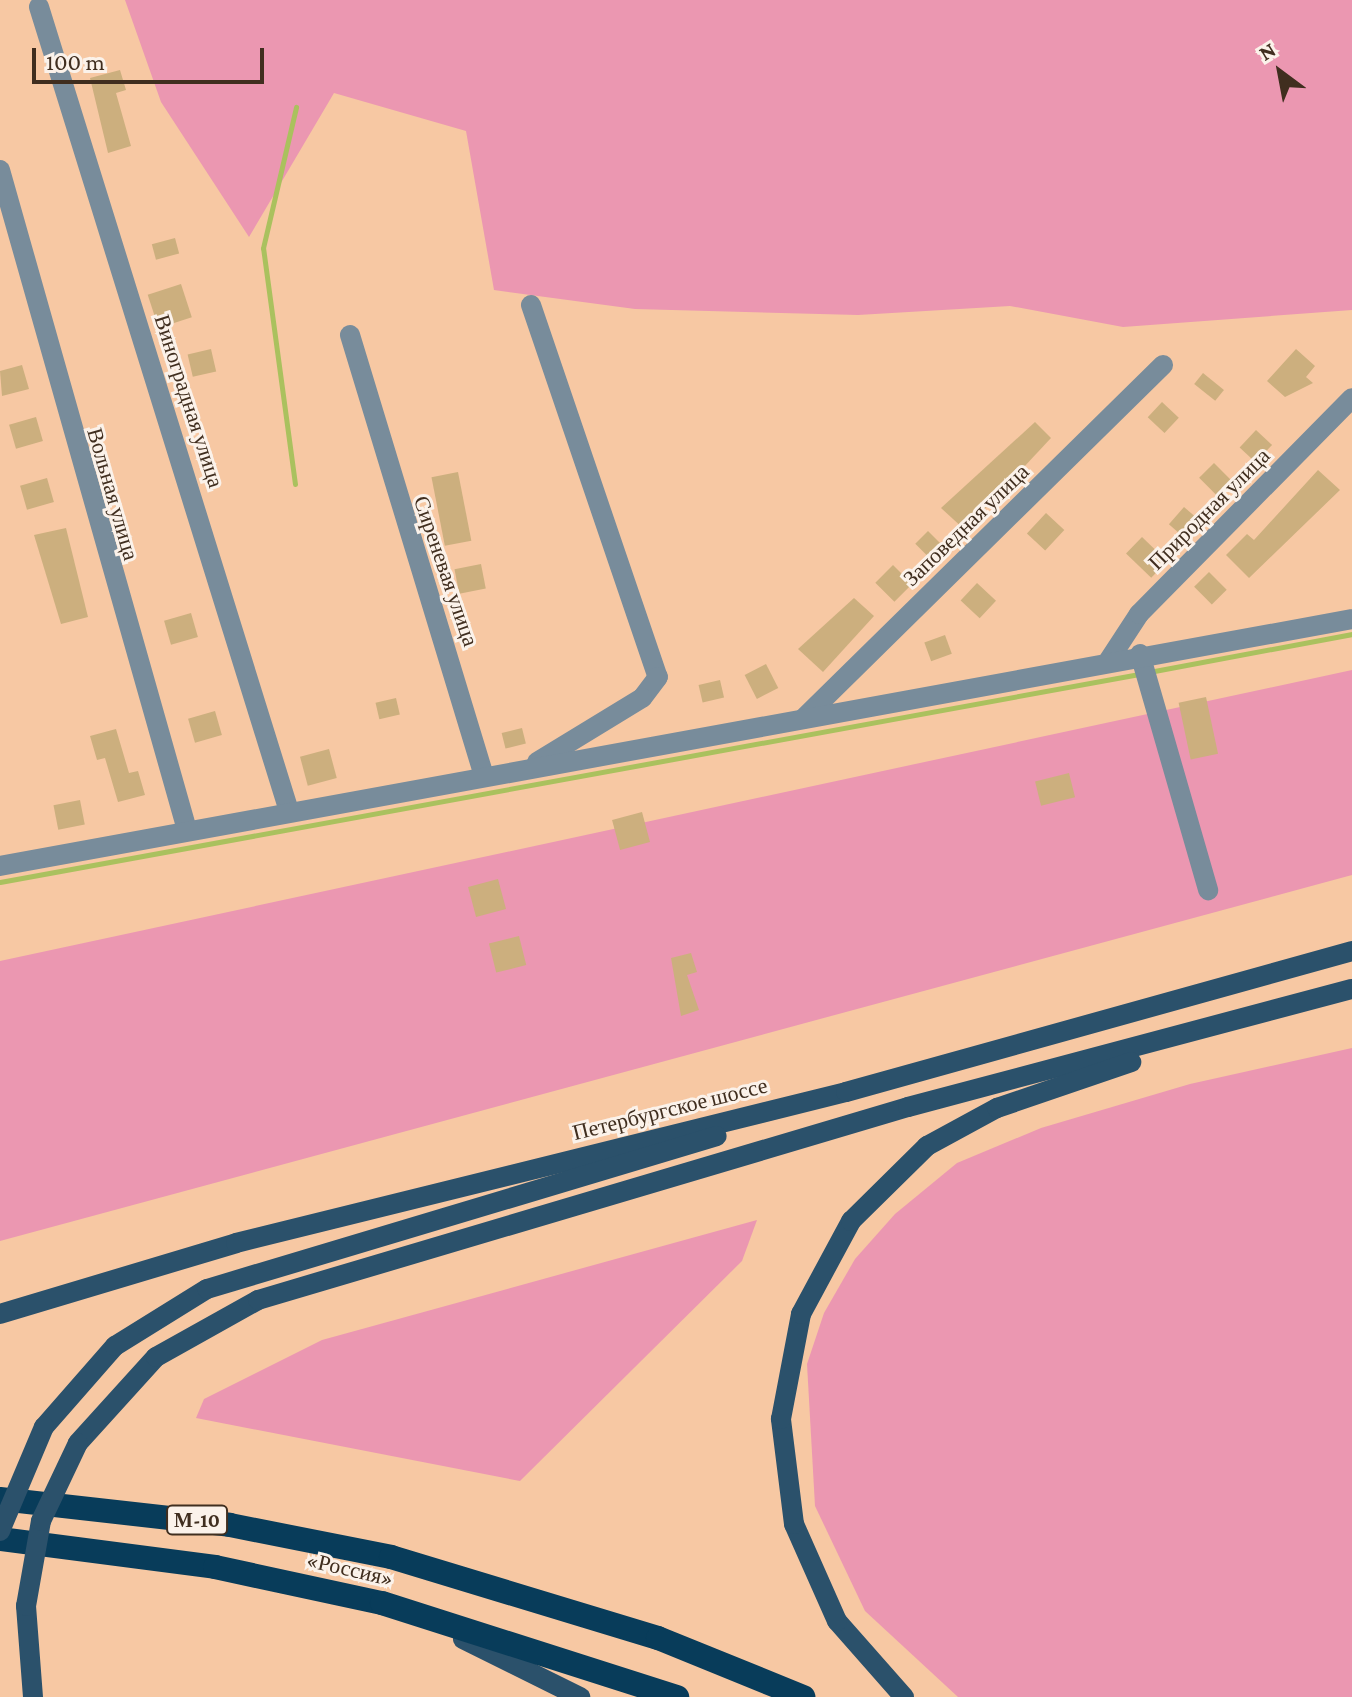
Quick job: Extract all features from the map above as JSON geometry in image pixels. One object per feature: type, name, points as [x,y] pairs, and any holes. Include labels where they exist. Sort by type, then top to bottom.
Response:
[{"type":"highway","name":"«Россия»","points":[[0,1499],[230,1525],[391,1557],[557,1604],[803,1697]]},
{"type":"highway","name":"«Россия»","points":[[0,1539],[215,1567],[382,1603],[677,1697]]},
{"type":"main road","name":"Петербургское шоссе","points":[[0,1314],[280,1232],[846,1092],[1352,951]]},
{"type":"main road","points":[[33,1697],[26,1606],[41,1521],[78,1443],[118,1392],[177,1341],[246,1305],[339,1274],[908,1107],[1352,989]]},
{"type":"main road","points":[[904,1697],[861,1653],[823,1598],[788,1498],[783,1392],[799,1322],[823,1266],[887,1181],[973,1119],[1287,1008]]},
{"type":"main road","points":[[0,1531],[44,1427],[126,1337],[207,1289],[846,1092]]},
{"type":"main road","points":[[382,1603],[580,1697]]},
{"type":"street","name":"Виноградная улица","points":[[39,7],[289,811]]},
{"type":"street","name":"Вольная улица","points":[[0,170],[187,830]]},
{"type":"street","points":[[527,768],[642,698],[658,677],[531,305]]},
{"type":"street","name":"Сиреневая улица","points":[[350,335],[484,776]]},
{"type":"street","name":"Заповедная улица","points":[[803,719],[1163,365]]},
{"type":"street","name":"Природная улица","points":[[1109,660],[1139,614],[1352,398]]},
{"type":"street","points":[[0,866],[1109,660],[1144,666],[1352,619]]},
{"type":"street","points":[[1144,666],[1208,890]]},
{"type":"shaded area","points":[[125,0],[1352,0],[1352,310],[1123,327],[1010,306],[858,315],[635,309],[494,290],[466,131],[334,93],[249,237],[161,102]]},
{"type":"shaded area","points":[[1352,670],[1352,875],[0,1241],[0,961]]},
{"type":"shaded area","points":[[1352,1048],[1352,1697],[958,1697],[865,1611],[815,1506],[807,1364],[824,1313],[855,1259],[895,1214],[957,1163],[1041,1128],[1190,1084]]},
{"type":"shaded area","points":[[757,1220],[742,1261],[520,1481],[196,1418],[204,1399],[322,1340]]},
{"type":"building","points":[[120,70],[126,90],[116,93],[131,146],[108,153],[90,78]]},
{"type":"building","points":[[175,238],[179,253],[156,260],[152,244]]},
{"type":"building","points":[[181,284],[192,317],[159,328],[148,295]]},
{"type":"building","points":[[211,349],[216,371],[193,377],[188,354]]},
{"type":"building","points":[[1296,349],[1315,366],[1306,377],[1313,383],[1285,397],[1267,381]]},
{"type":"building","points":[[22,365],[29,389],[2,396],[0,371]]},
{"type":"building","points":[[1203,373],[1224,390],[1215,401],[1194,384]]},
{"type":"building","points":[[1162,402],[1179,418],[1164,433],[1148,417]]},
{"type":"building","points":[[36,417],[43,441],[16,449],[9,425]]},
{"type":"building","points":[[1035,422],[1051,438],[965,530],[941,508]]},
{"type":"building","points":[[1256,430],[1272,445],[1256,463],[1240,448]]},
{"type":"building","points":[[1214,463],[1232,481],[1217,496],[1199,478]]},
{"type":"building","points":[[1318,470],[1340,490],[1249,578],[1226,555],[1247,534],[1254,540]]},
{"type":"building","points":[[458,472],[471,541],[445,546],[431,477]]},
{"type":"building","points":[[47,478],[54,502],[27,510],[20,486]]},
{"type":"building","points":[[1184,507],[1199,520],[1184,537],[1169,524]]},
{"type":"building","points":[[1046,513],[1064,530],[1045,551],[1027,533]]},
{"type":"building","points":[[66,528],[88,617],[61,624],[34,535]]},
{"type":"building","points":[[928,531],[945,548],[932,561],[915,544]]},
{"type":"building","points":[[1142,537],[1167,561],[1151,578],[1126,554]]},
{"type":"building","points":[[481,564],[486,589],[459,594],[454,569]]},
{"type":"building","points":[[893,565],[912,584],[894,602],[875,583]]},
{"type":"building","points":[[1209,572],[1227,590],[1212,605],[1194,587]]},
{"type":"building","points":[[977,583],[996,601],[980,618],[961,601]]},
{"type":"building","points":[[854,598],[874,616],[823,672],[798,649]]},
{"type":"building","points":[[191,613],[198,637],[171,645],[164,621]]},
{"type":"building","points":[[945,635],[952,654],[931,661],[924,643]]},
{"type":"building","points":[[766,664],[778,688],[757,699],[745,675]]},
{"type":"building","points":[[720,680],[724,698],[703,702],[699,685]]},
{"type":"building","points":[[1206,697],[1218,754],[1191,760],[1179,703]]},
{"type":"building","points":[[396,698],[400,715],[379,719],[376,703]]},
{"type":"building","points":[[215,711],[222,735],[195,743],[188,719]]},
{"type":"building","points":[[522,728],[526,744],[505,749],[502,733]]},
{"type":"building","points":[[116,729],[129,773],[138,771],[145,795],[118,802],[105,758],[97,760],[90,736]]},
{"type":"building","points":[[329,749],[337,778],[308,786],[300,757]]},
{"type":"building","points":[[1069,773],[1075,797],[1041,806],[1035,781]]},
{"type":"building","points":[[80,800],[85,825],[58,830],[53,805]]},
{"type":"building","points":[[642,812],[650,842],[620,850],[612,820]]},
{"type":"building","points":[[498,879],[506,909],[476,917],[468,887]]},
{"type":"building","points":[[519,936],[526,965],[496,973],[489,943]]},
{"type":"building","points":[[691,953],[697,972],[687,975],[699,1010],[681,1016],[671,958]]},
{"type":"waterway","points":[[295,484],[263,248],[296,107]]},
{"type":"waterway","points":[[1149,672],[1352,634]]},
{"type":"waterway","points":[[0,882],[1139,674]]}]
